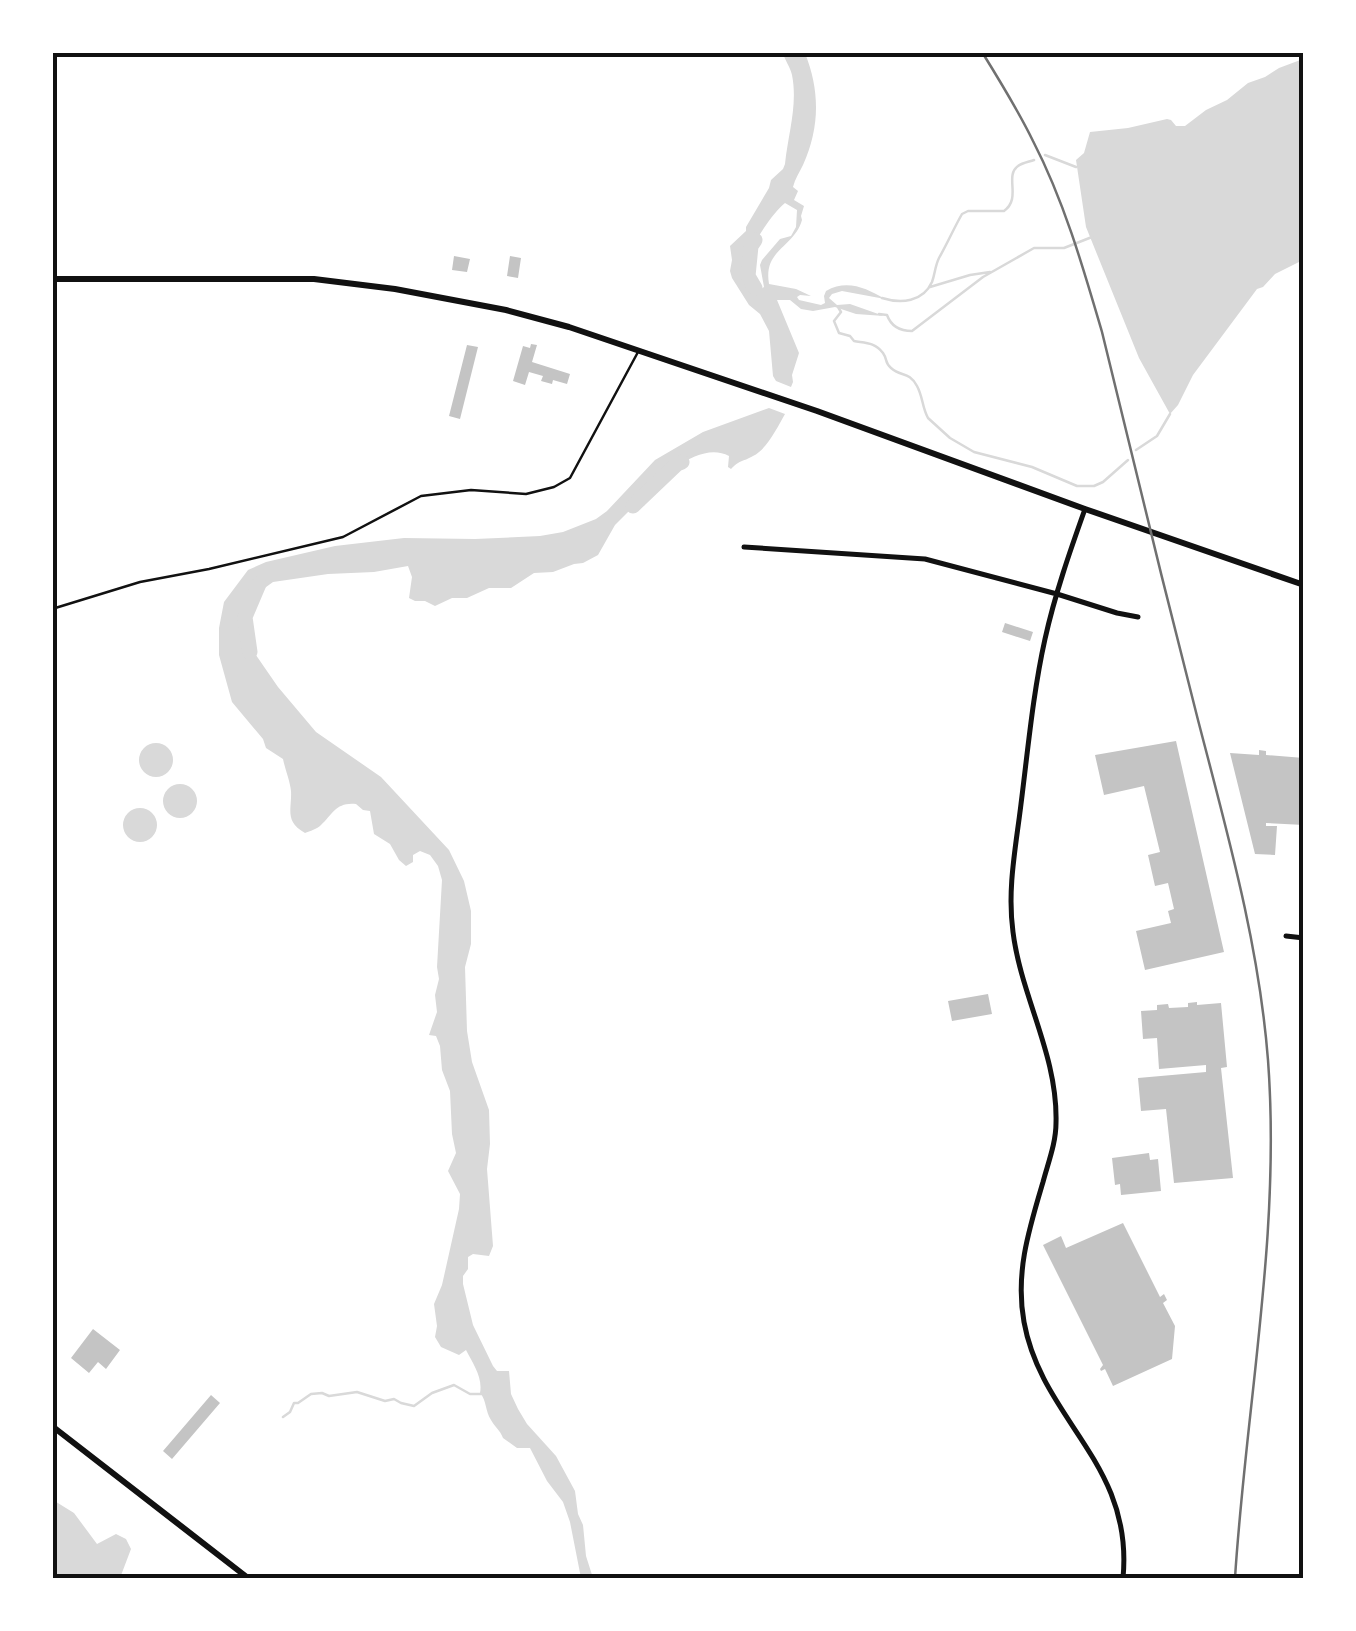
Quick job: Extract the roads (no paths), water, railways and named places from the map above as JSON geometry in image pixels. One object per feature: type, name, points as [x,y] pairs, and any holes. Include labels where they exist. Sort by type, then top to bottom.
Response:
[{"type":"main road","points":[[52,280],[314,279],[365,284],[508,310],[818,411],[1304,584]]},
{"type":"main road","points":[[52,1426],[248,1578]]},
{"type":"street","points":[[1085,508],[1044,642],[1012,882],[1014,939],[1050,1061],[1056,1120],[1022,1258],[1020,1289],[1024,1326],[1035,1359],[1112,1493],[1123,1542],[1123,1578]]},
{"type":"street","points":[[744,547],[919,558],[1138,617]]},
{"type":"street","points":[[1286,936],[1304,938]]},
{"type":"lane","points":[[52,609],[140,582],[344,537],[422,496],[471,490],[526,494],[554,486],[570,478],[639,351]]},
{"type":"lane","points":[[1304,725],[1304,744]]},
{"type":"waterway","points":[[1045,155],[1076,167]]},
{"type":"waterway","points":[[882,298],[904,301],[923,294],[962,214],[1004,211],[1012,200],[1014,170],[1034,160]]},
{"type":"waterway","points":[[879,314],[887,315],[896,327],[912,331],[983,277],[1034,248],[1064,248],[1092,237]]},
{"type":"waterway","points":[[755,240],[748,276],[755,288]]},
{"type":"waterway","points":[[930,287],[990,272]]},
{"type":"waterway","points":[[838,307],[841,312],[834,321],[839,333],[880,349],[891,368],[914,381],[928,418],[950,438],[974,452],[1032,467],[1077,486],[1103,482],[1128,460]]},
{"type":"waterway","points":[[1136,450],[1157,436],[1170,414]]},
{"type":"waterway","points":[[633,506],[682,462]]},
{"type":"waterway","points":[[250,652],[245,617],[259,584]]},
{"type":"waterway","points":[[283,1417],[294,1403],[311,1394],[357,1392],[414,1406],[432,1393],[454,1385],[470,1394],[481,1394]]},
{"type":"railway","points":[[982,52],[1044,164],[1088,283],[1250,931],[1268,1060],[1270,1190],[1235,1578]]}]
